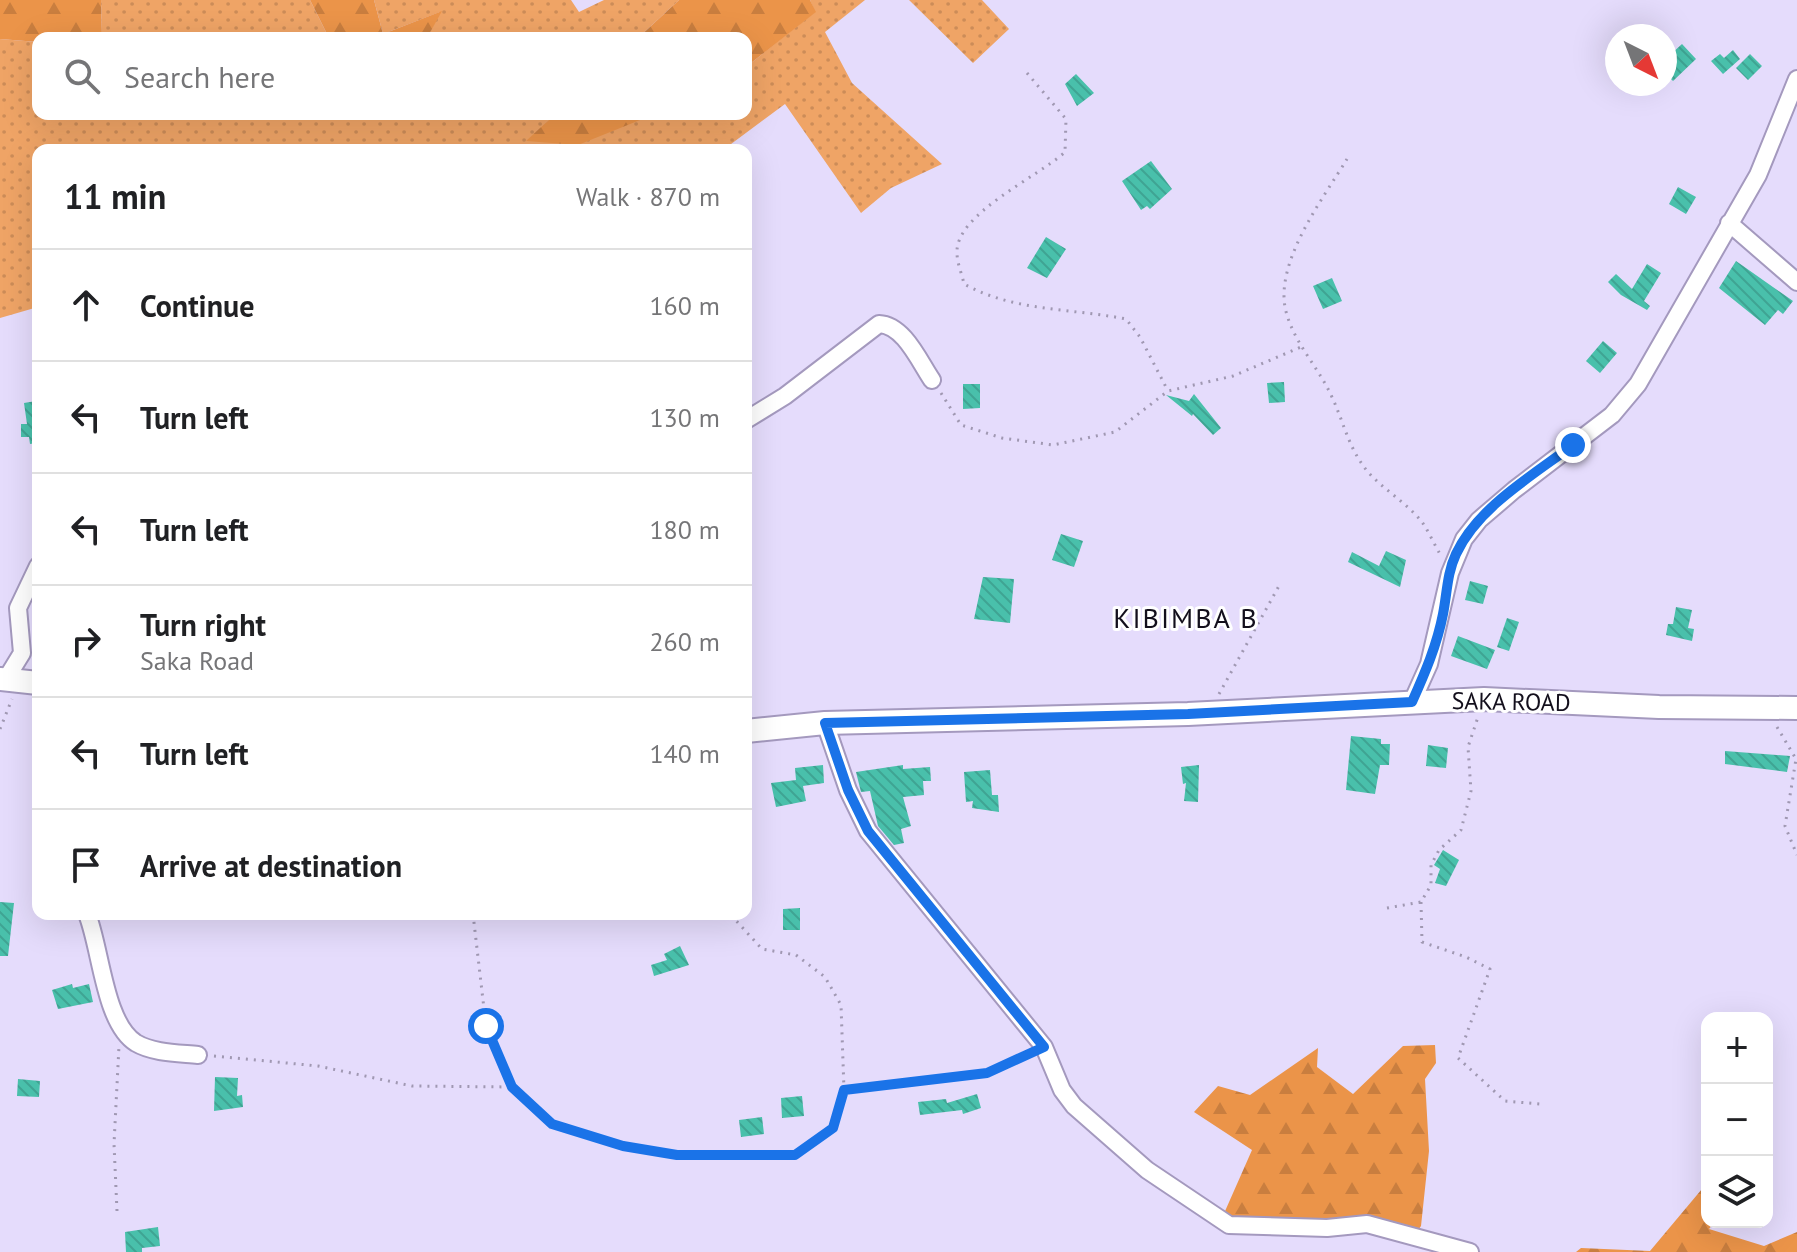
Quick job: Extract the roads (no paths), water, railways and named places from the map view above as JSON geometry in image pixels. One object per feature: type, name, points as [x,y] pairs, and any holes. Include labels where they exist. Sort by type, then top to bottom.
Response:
[{"type":"main road","name":"SAKA ROAD","points":[[752,730],[825,723],[1208,713],[1484,699],[1797,708]]},
{"type":"street","points":[[1412,702],[1429,664],[1450,573],[1464,539],[1479,520],[1612,415],[1638,384],[1758,175],[1797,79]]},
{"type":"street","points":[[1729,223],[1797,282]]},
{"type":"street","points":[[752,416],[785,396],[879,324],[888,324],[899,332],[932,380]]},
{"type":"street","points":[[15,680],[22,653],[18,608],[32,579]]},
{"type":"street","points":[[825,723],[848,790],[868,831],[1044,1047],[1062,1090],[1102,1132],[1147,1170],[1228,1225],[1327,1228],[1367,1224],[1470,1252]]},
{"type":"street","points":[[89,920],[119,1027],[135,1042],[155,1050],[198,1055]]},
{"type":"district","name":"KIBIMBA B","points":[[1186,618]]}]
